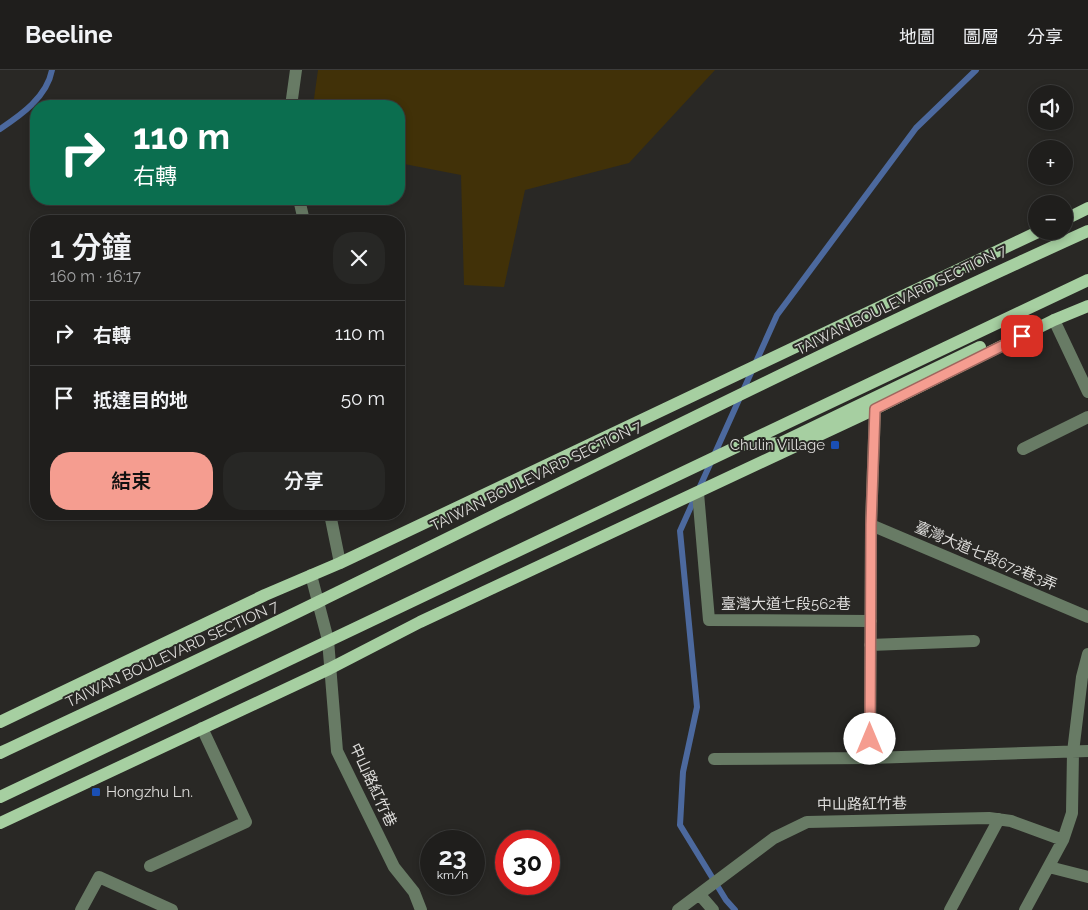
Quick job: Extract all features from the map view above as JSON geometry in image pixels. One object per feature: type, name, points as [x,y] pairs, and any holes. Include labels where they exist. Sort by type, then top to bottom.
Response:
[{"type":"main road","points":[[1073,216],[1088,208]]},
{"type":"main road","name":"TAIWAN BOULEVARD SECTION 7","points":[[0,754],[318,602],[482,520],[991,274],[1088,231]]},
{"type":"main road","name":"TAIWAN BOULEVARD SECTION 7","points":[[0,722],[1028,237]]},
{"type":"main road","points":[[0,797],[1088,280]]},
{"type":"main road","points":[[740,445],[781,443],[999,339],[1088,306]]},
{"type":"main road","points":[[0,823],[329,668],[429,618],[875,409],[1054,320]]},
{"type":"street","points":[[292,100],[296,70]]},
{"type":"street","points":[[1054,320],[1088,392]]},
{"type":"street","points":[[870,758],[871,525],[875,409]]},
{"type":"street","points":[[1022,449],[1088,418]]},
{"type":"street","name":"臺灣大道七段562巷","points":[[698,493],[710,620],[871,621]]},
{"type":"street","points":[[331,520],[340,563]]},
{"type":"street","name":"臺灣大道七段672巷3弄","points":[[871,525],[1088,617]]},
{"type":"street","name":"中山路紅竹巷","points":[[311,575],[328,640],[337,751],[394,867],[414,892],[421,910]]},
{"type":"street","points":[[870,646],[974,641]]},
{"type":"street","points":[[1025,910],[1063,840],[1072,813],[1073,752],[1082,677],[1088,654]]},
{"type":"street","points":[[150,866],[246,822],[202,728]]},
{"type":"street","points":[[714,759],[870,758],[1088,751]]},
{"type":"street","points":[[950,910],[1000,819]]},
{"type":"street","name":"中山路紅竹巷","points":[[700,895],[774,838],[807,822],[1000,819],[1012,821],[1063,840]]},
{"type":"street","points":[[1048,867],[1088,877]]},
{"type":"street","points":[[81,910],[99,877],[172,910]]},
{"type":"street","points":[[678,910],[700,895],[713,910]]},
{"type":"shaded area","points":[[318,70],[715,70],[629,163],[525,190],[504,287],[464,285],[461,175],[405,164],[405,100],[314,100]]},
{"type":"waterway","points":[[36,100],[45,89],[52,70]]},
{"type":"waterway","points":[[735,910],[726,900],[680,825],[683,772],[697,707],[680,531],[777,315],[916,128],[976,70]]},
{"type":"waterway","points":[[0,129],[30,106]]},
{"type":"place","name":"Chulin Village","points":[[835,445]]},
{"type":"place","name":"Hongzhu Ln.","points":[[96,792]]},
{"type":"route","points":[[870,739],[871,525],[875,409],[1022,336]]}]
